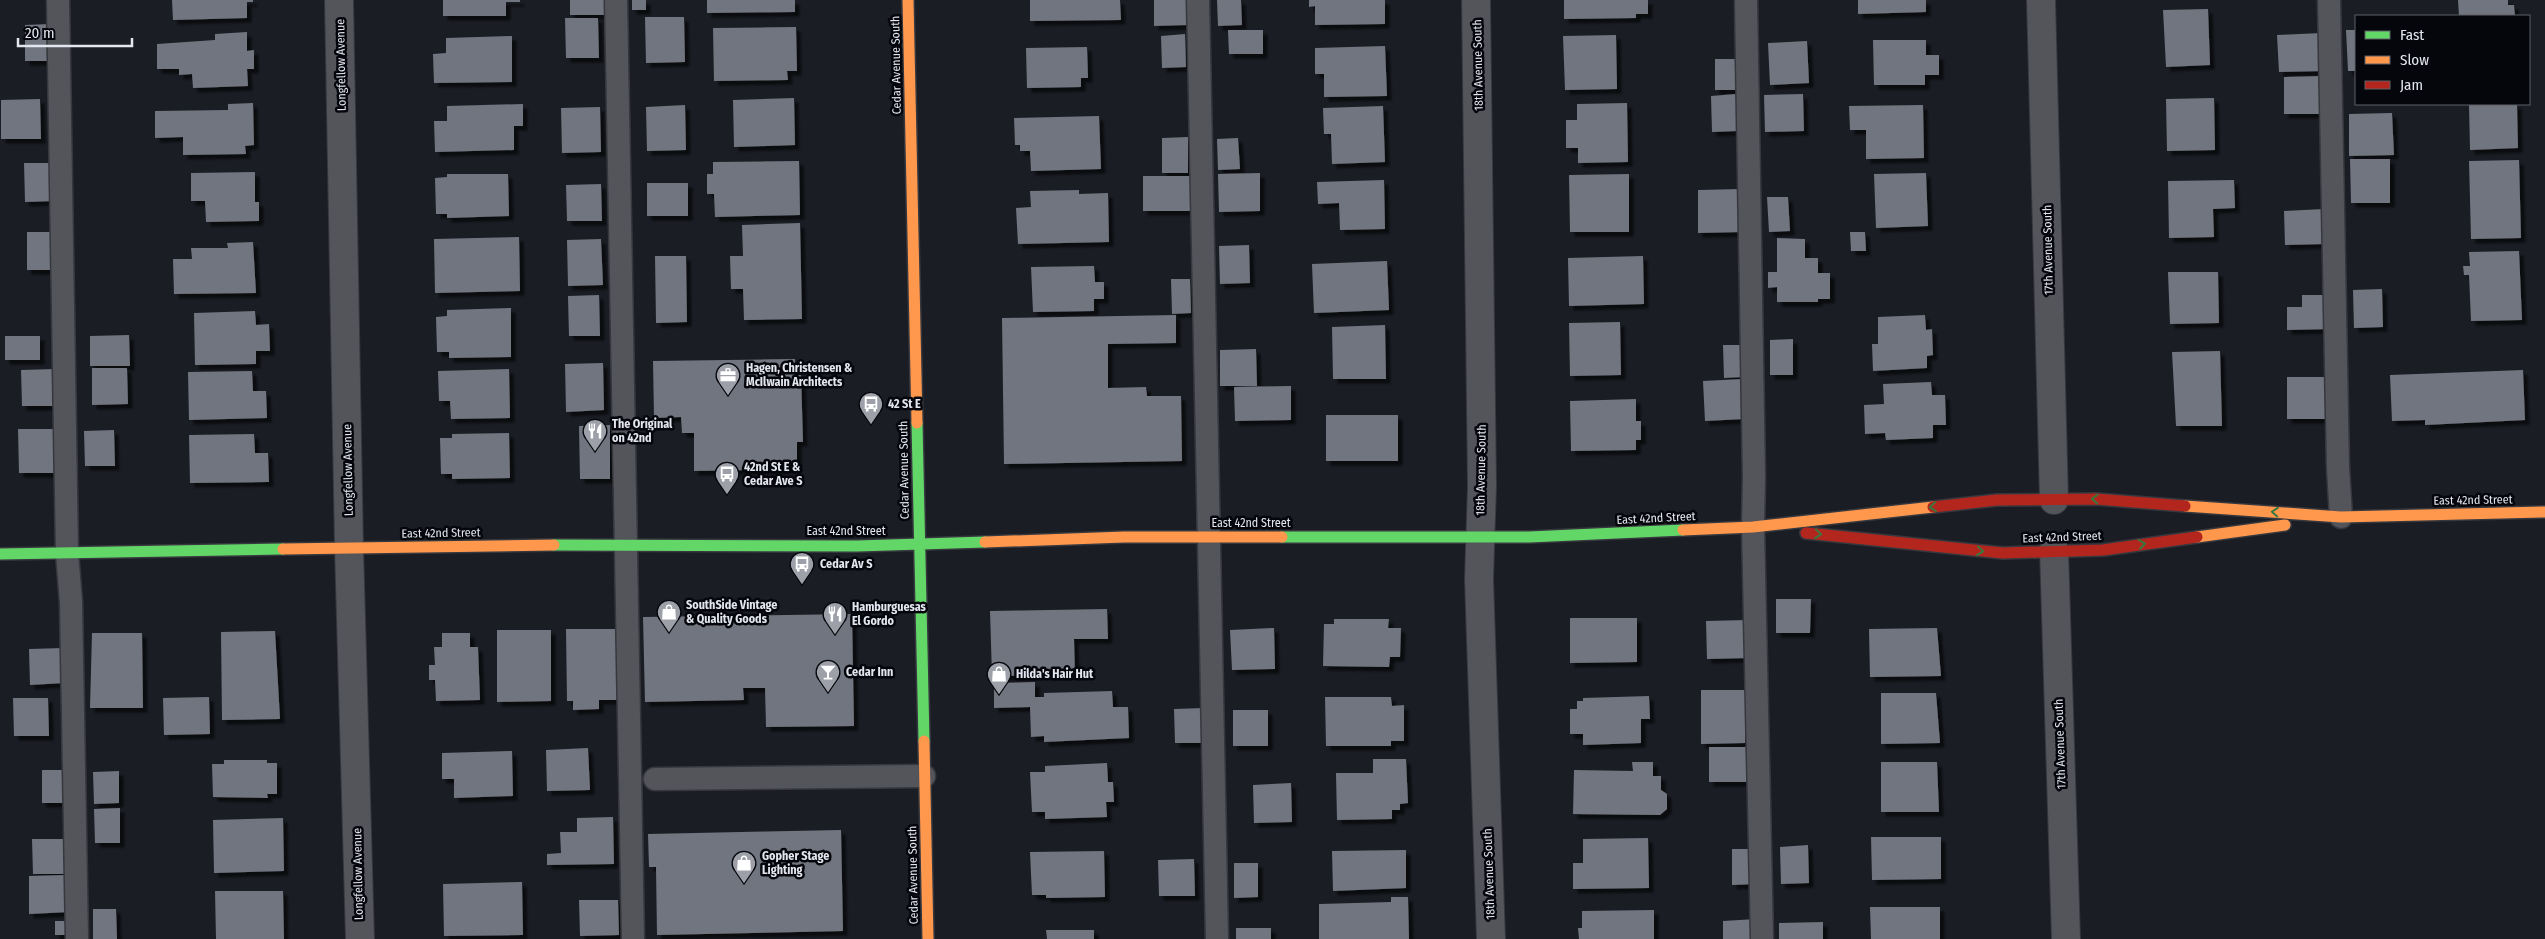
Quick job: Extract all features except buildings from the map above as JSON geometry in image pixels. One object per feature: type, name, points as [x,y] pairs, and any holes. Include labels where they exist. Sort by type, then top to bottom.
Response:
[{"type":"street","name":"Longfellow Avenue","points":[[339,0],[349,548],[360,939]]},
{"type":"street","name":"Cedar Avenue South","points":[[908,0],[928,939]]},
{"type":"street","name":"18th Avenue South","points":[[1476,0],[1482,486],[1479,537],[1491,939]]},
{"type":"street","name":"17th Avenue South","points":[[2041,0],[2054,500]]},
{"type":"street","name":"East 42nd Street","points":[[0,554],[626,544],[919,544],[1124,537],[1529,537],[1753,527],[1997,500],[2096,499],[2341,517],[2545,512]]},
{"type":"street","name":"East 42nd Street","points":[[1753,527],[2003,553],[2103,550],[2341,517]]},
{"type":"street","name":"17th Avenue South","points":[[2054,550],[2066,939]]},
{"type":"lane","points":[[58,0],[67,552],[71,602],[77,939]]},
{"type":"lane","points":[[616,0],[634,939]]},
{"type":"lane","points":[[1198,0],[1217,939]]},
{"type":"lane","points":[[1746,0],[1754,477],[1753,527],[1762,939]]},
{"type":"lane","points":[[2329,0],[2338,468],[2341,517]]},
{"type":"lane","points":[[655,779],[924,776]]},
{"type":"traffic: fast","points":[[917,423],[924,741]]},
{"type":"traffic: fast","points":[[1282,537],[1529,537],[1683,530]]},
{"type":"traffic: fast","points":[[554,545],[857,546],[985,542]]},
{"type":"traffic: fast","points":[[0,554],[283,549]]},
{"type":"traffic: slow","points":[[908,0],[917,423]]},
{"type":"traffic: slow","points":[[2185,506],[2341,517],[2545,512]]},
{"type":"traffic: slow","points":[[1683,530],[1753,527],[1933,507]]},
{"type":"traffic: slow","points":[[2197,537],[2285,525]]},
{"type":"traffic: slow","points":[[985,542],[1124,537],[1282,537]]},
{"type":"traffic: slow","points":[[283,549],[554,545]]},
{"type":"traffic: slow","points":[[924,741],[928,939]]},
{"type":"traffic: jam","points":[[1933,507],[1997,500],[2096,499],[2185,506]]},
{"type":"traffic: jam","points":[[1806,533],[2003,553],[2103,550],[2197,537]]},
{"type":"place","name":"Hagen, Christensen & McIlwain Architects","points":[[728,396]]},
{"type":"place","name":"42 St E","points":[[871,425]]},
{"type":"place","name":"The Original on 42nd","points":[[595,452]]},
{"type":"place","name":"42nd St E & Cedar Ave S","points":[[727,495]]},
{"type":"place","name":"Cedar Av S","points":[[802,585]]},
{"type":"place","name":"SouthSide Vintage & Quality Goods","points":[[669,633]]},
{"type":"place","name":"Hamburguesas El Gordo","points":[[835,635]]},
{"type":"place","name":"Cedar Inn","points":[[828,693]]},
{"type":"place","name":"Hilda's Hair Hut","points":[[999,695]]},
{"type":"place","name":"Gopher Stage Lighting","points":[[744,884]]}]
